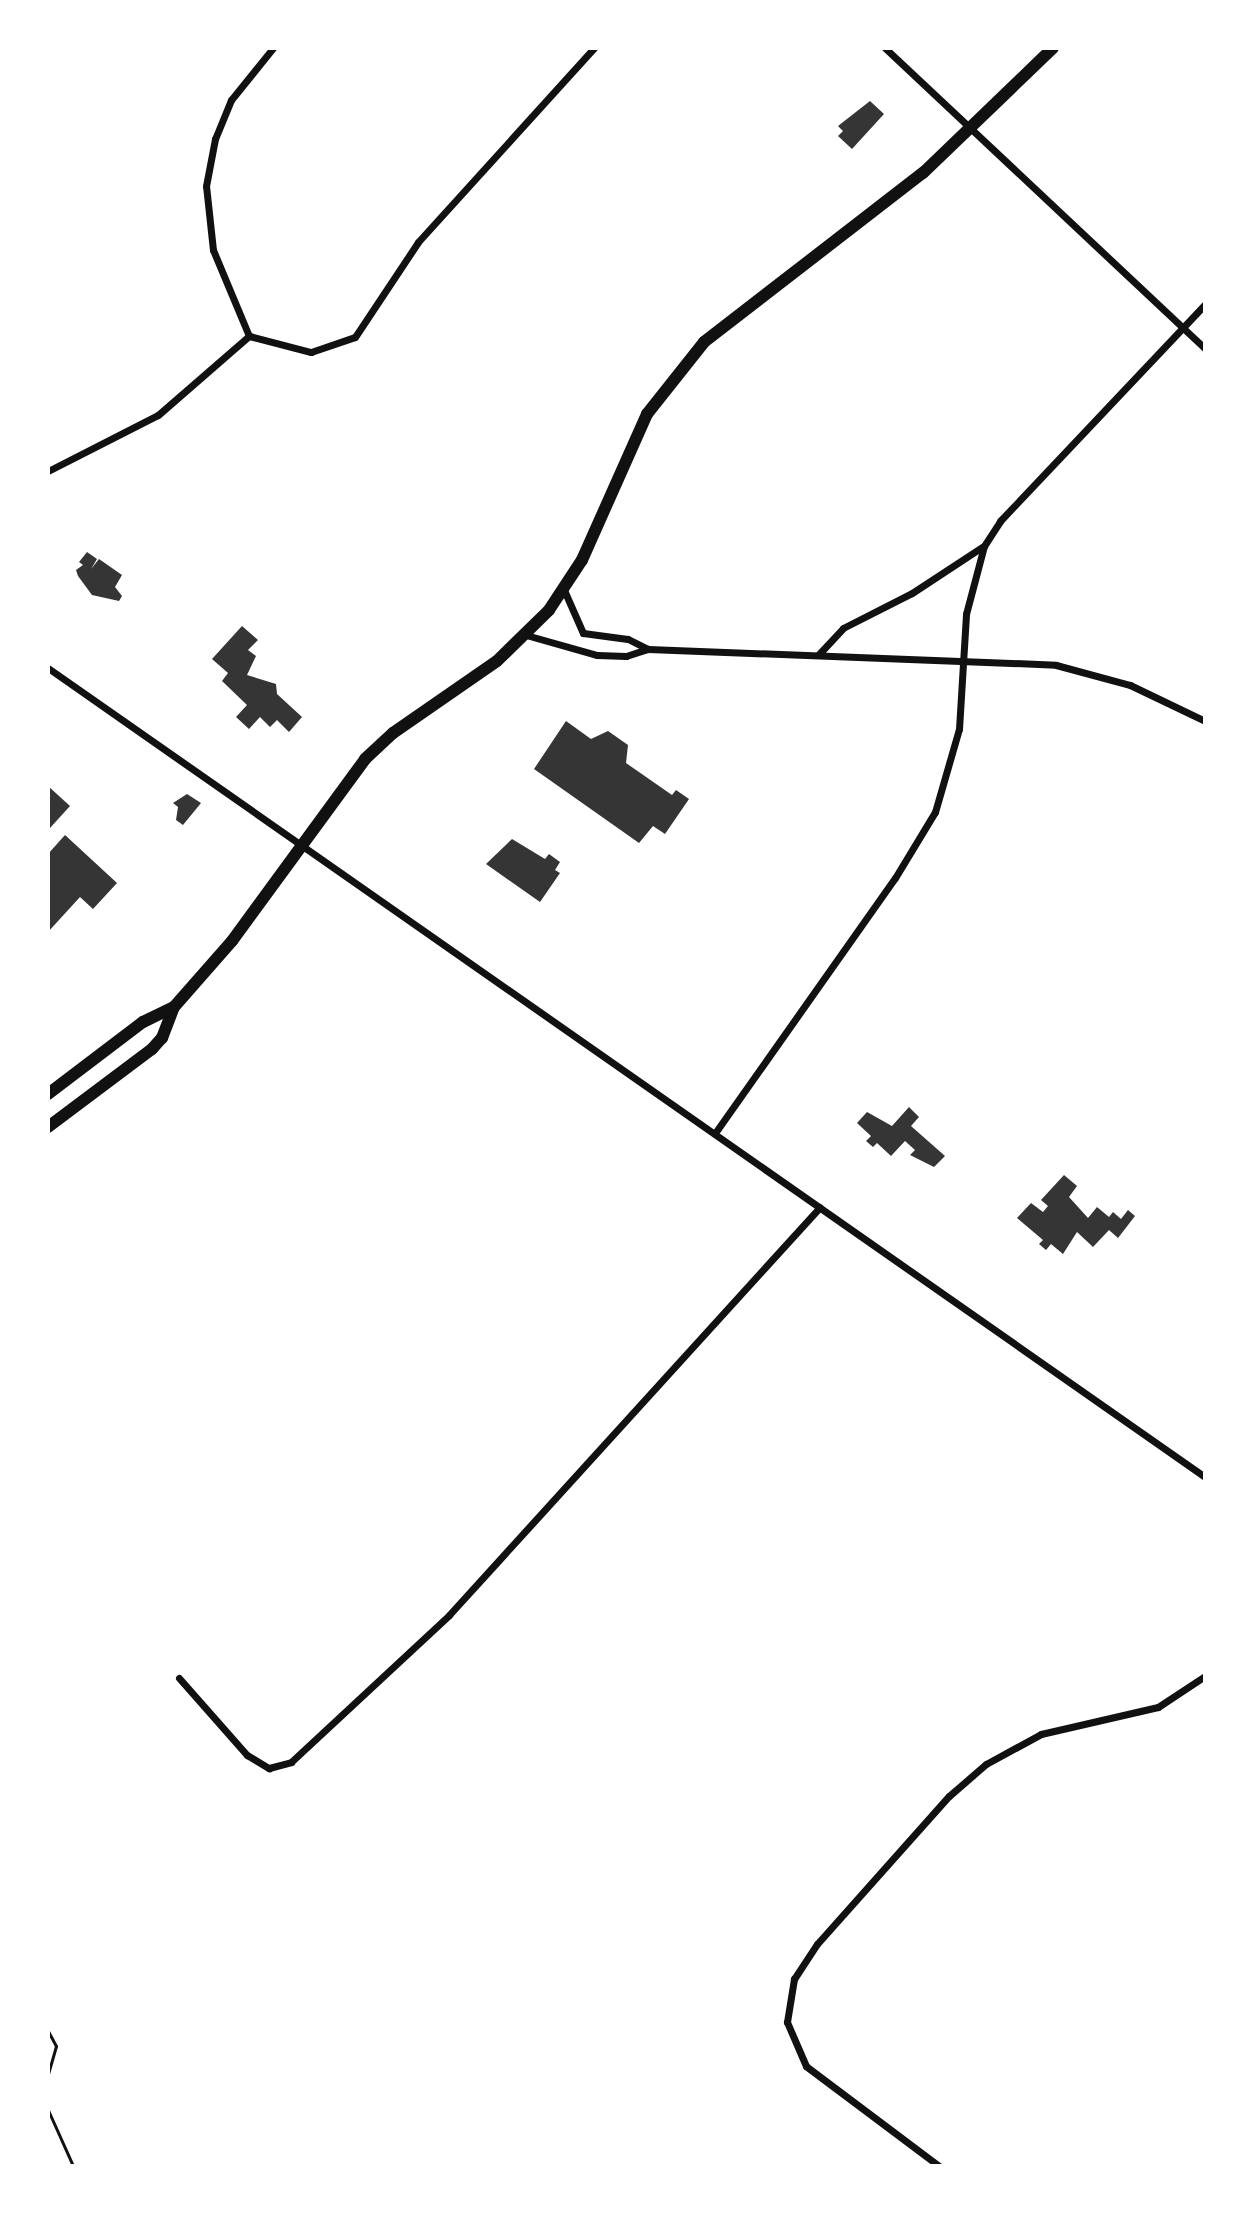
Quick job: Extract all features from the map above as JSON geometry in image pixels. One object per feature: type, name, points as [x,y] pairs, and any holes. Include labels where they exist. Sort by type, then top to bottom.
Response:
[{"type":"main road","points":[[48,1127],[152,1049],[174,1007],[232,941],[300,844],[380,744],[526,635],[564,590],[592,540],[634,438],[688,359],[732,315],[893,198],[972,130],[1053,48]]},
{"type":"main road","points":[[48,1094],[143,1022],[174,1007]]},
{"type":"street","points":[[249,336],[213,250],[206,186],[215,139],[231,100],[273,48]]},
{"type":"street","points":[[249,336],[311,352],[355,337],[418,242],[594,48]]},
{"type":"street","points":[[885,48],[1205,348]]},
{"type":"street","points":[[715,1133],[926,830],[954,756],[971,582],[984,546],[1000,521],[1205,304]]},
{"type":"street","points":[[48,471],[158,415],[249,336]]},
{"type":"street","points":[[819,654],[843,628],[924,586],[984,546]]},
{"type":"street","points":[[564,590],[583,633],[628,639],[648,649]]},
{"type":"street","points":[[526,635],[597,655],[626,656],[648,649],[964,658],[1056,665],[1105,676],[1205,721]]},
{"type":"street","points":[[48,668],[1205,1477]]},
{"type":"street","points":[[179,1678],[247,1755],[269,1768],[291,1762],[441,1624],[820,1207]]},
{"type":"street","points":[[939,2166],[806,2066],[787,2022],[794,1979],[817,1944],[949,1796],[986,1764],[1041,1734],[1158,1707],[1205,1676]]},
{"type":"path","points":[[48,2031],[56,2046],[48,2074]]},
{"type":"path","points":[[48,2110],[73,2166]]},
{"type":"building","points":[[870,101],[884,114],[852,149],[838,136],[843,131],[838,126]]},
{"type":"building","points":[[87,552],[97,559],[91,569],[99,559],[122,575],[115,587],[122,596],[119,601],[92,595],[78,576],[76,570],[83,565],[79,562]]},
{"type":"building","points":[[242,626],[258,640],[248,650],[256,656],[247,675],[276,684],[277,694],[302,717],[289,732],[277,720],[270,727],[260,717],[249,729],[236,717],[247,705],[222,681],[228,673],[212,659]]},
{"type":"building","points":[[566,721],[591,739],[608,731],[628,745],[626,763],[672,795],[676,790],[689,799],[665,834],[653,826],[639,843],[534,769]]},
{"type":"building","points":[[48,786],[70,806],[50,828],[48,826]]},
{"type":"building","points":[[187,794],[201,803],[183,825],[176,820],[178,807],[173,803]]},
{"type":"building","points":[[65,835],[117,883],[93,909],[80,897],[48,932],[48,854]]},
{"type":"building","points":[[512,839],[545,859],[549,854],[560,862],[555,870],[560,873],[540,902],[486,864]]},
{"type":"building","points":[[909,1107],[919,1117],[911,1126],[945,1156],[934,1167],[910,1155],[915,1150],[905,1141],[891,1156],[877,1143],[873,1147],[866,1141],[871,1136],[857,1123],[867,1112],[892,1126]]},
{"type":"building","points":[[1064,1175],[1077,1186],[1069,1197],[1088,1218],[1097,1207],[1109,1217],[1113,1212],[1121,1219],[1128,1210],[1135,1216],[1118,1238],[1109,1230],[1093,1247],[1077,1232],[1063,1254],[1051,1244],[1046,1250],[1039,1244],[1043,1240],[1017,1218],[1031,1203],[1043,1212],[1048,1206],[1041,1200]]}]
